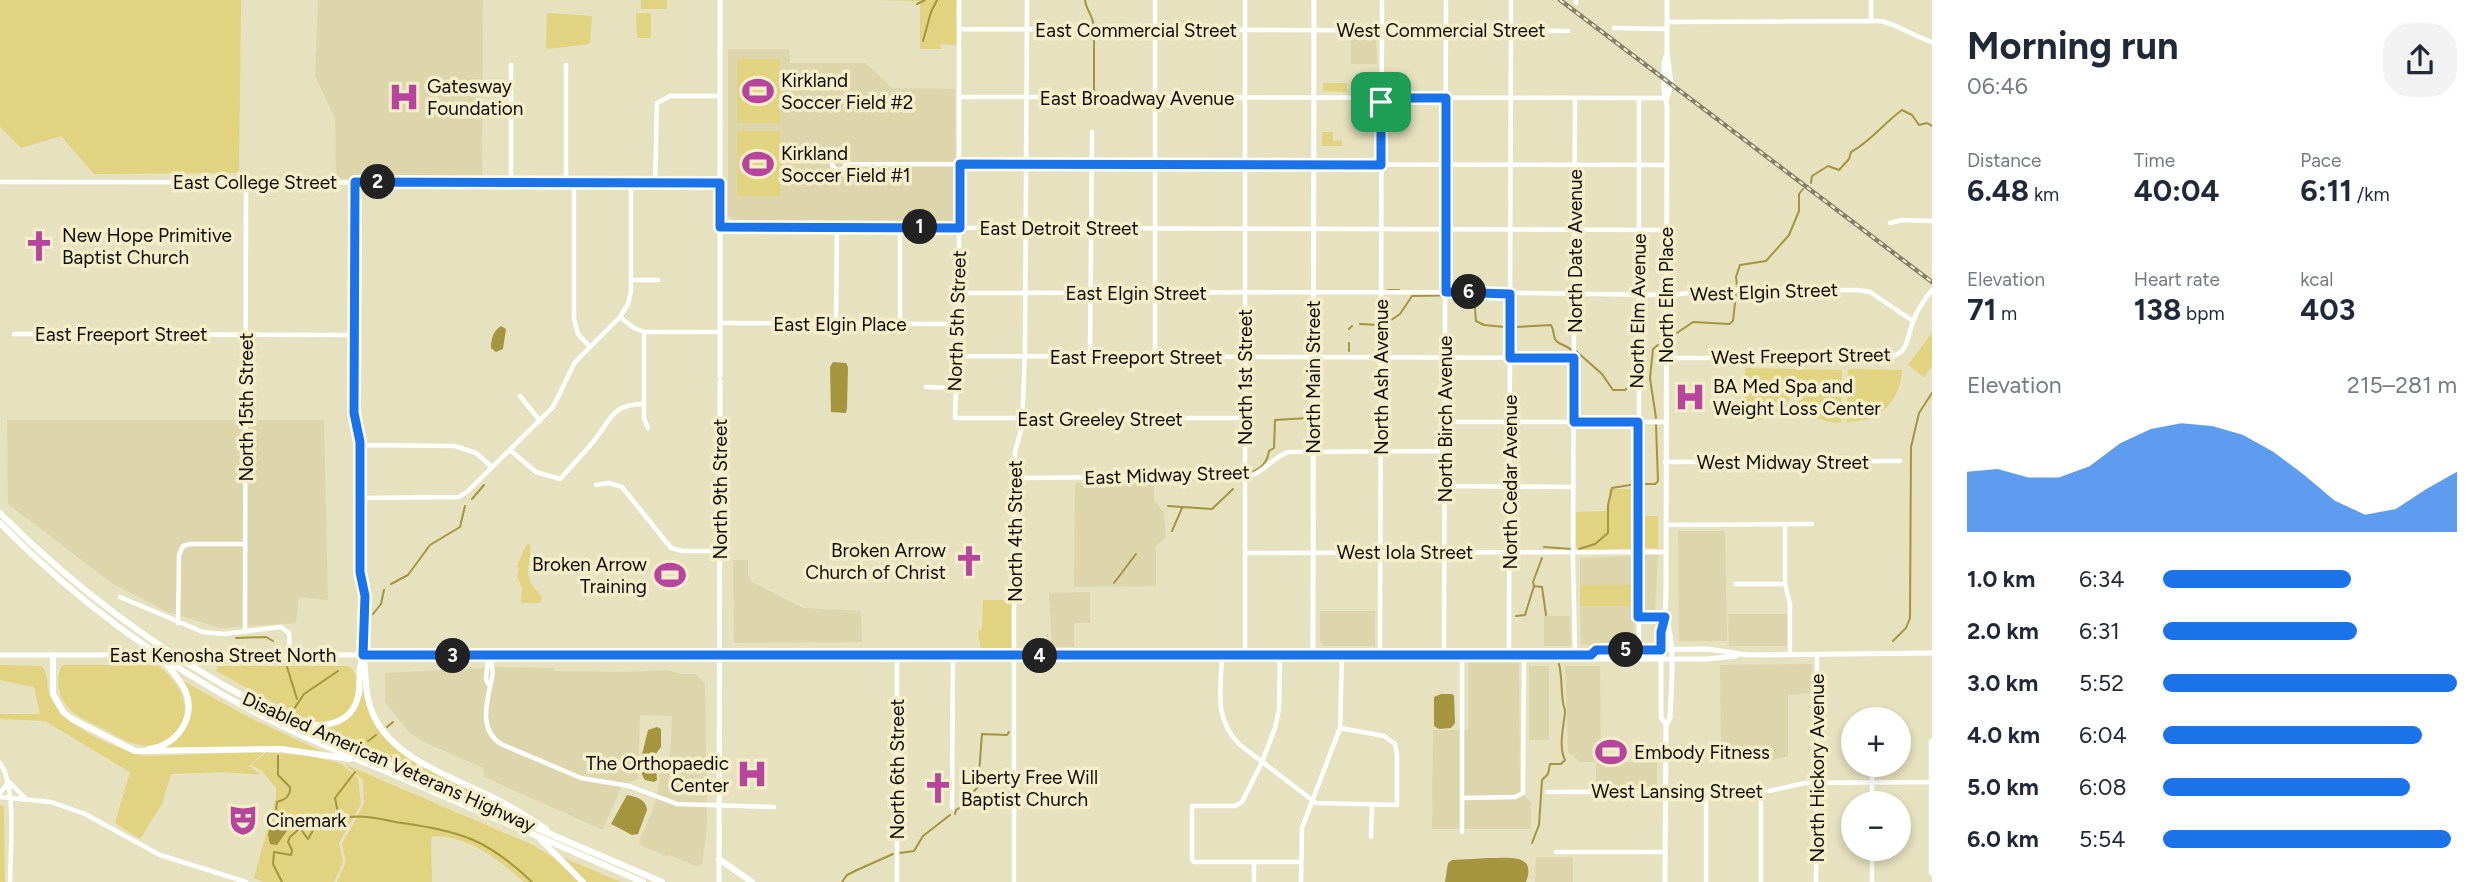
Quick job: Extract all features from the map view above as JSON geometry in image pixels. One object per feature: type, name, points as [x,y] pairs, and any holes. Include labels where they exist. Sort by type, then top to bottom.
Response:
[{"type":"highway","name":"Disabled American Veterans Highway","points":[[0,513],[63,573],[134,628],[217,682],[296,724],[662,882]]},
{"type":"highway","name":"Disabled American Veterans Highway","points":[[0,523],[73,590],[161,656],[246,707],[360,760],[643,882]]},
{"type":"highway","points":[[53,654],[56,694],[64,709],[126,745],[142,749],[158,748],[170,742],[181,731],[187,718],[186,693],[161,656]]},
{"type":"highway","points":[[53,654],[53,694],[63,712],[135,751],[281,749],[360,760]]},
{"type":"highway","points":[[296,724],[326,726],[348,715],[358,698],[359,665],[363,655]]},
{"type":"highway","points":[[363,655],[369,703],[377,723],[389,740],[411,756],[505,804],[566,841]]},
{"type":"highway","points":[[536,836],[583,882]]},
{"type":"highway","points":[[719,859],[752,882]]},
{"type":"main road","name":"North 9th Street","points":[[719,882],[720,0]]},
{"type":"main road","name":"North Main Street","points":[[1313,655],[1314,0]]},
{"type":"main road","name":"North Elm Place","points":[[1666,725],[1661,717],[1661,632],[1665,617],[1667,99],[1671,84],[1667,53],[1667,0]]},
{"type":"main road","name":"North Elm Place","points":[[1665,617],[1671,632],[1670,718],[1666,725],[1665,882]]},
{"type":"main road","points":[[1591,655],[1596,650],[1708,649],[1747,654],[1932,653]]},
{"type":"main road","name":"East Kenosha Street North","points":[[0,654],[1277,655]]},
{"type":"main road","points":[[1277,655],[1591,655],[1595,659],[1708,659],[1747,654]]},
{"type":"street","name":"North 5th Street","points":[[955,418],[960,324],[959,0]]},
{"type":"street","name":"North 4th Street","points":[[1014,882],[1014,457],[1022,419],[1026,293],[1027,0]]},
{"type":"street","points":[[1155,0],[1155,357]]},
{"type":"street","name":"North 1st Street","points":[[1245,0],[1245,655]]},
{"type":"street","name":"North Ash Avenue","points":[[1380,655],[1382,0]]},
{"type":"street","name":"North Birch Avenue","points":[[1444,655],[1446,0]]},
{"type":"street","name":"North Cedar Avenue","points":[[1509,655],[1511,0]]},
{"type":"street","points":[[1871,0],[1871,21]]},
{"type":"street","points":[[1667,22],[1871,21],[1889,23],[1932,42]]},
{"type":"street","points":[[1614,28],[1667,29]]},
{"type":"street","name":"East Commercial Street","points":[[959,29],[1314,30]]},
{"type":"street","name":"West Commercial Street","points":[[1314,30],[1568,31]]},
{"type":"street","points":[[511,65],[511,183]]},
{"type":"street","points":[[566,65],[566,183]]},
{"type":"street","points":[[655,183],[658,102],[670,96],[720,96]]},
{"type":"street","name":"East Broadway Avenue","points":[[960,97],[1667,99]]},
{"type":"street","name":"North Date Avenue","points":[[1575,98],[1575,655]]},
{"type":"street","name":"North Elm Avenue","points":[[1639,98],[1639,650]]},
{"type":"street","points":[[1090,357],[1092,132]]},
{"type":"street","points":[[846,164],[1667,165]]},
{"type":"street","name":"East College Street","points":[[0,182],[720,183]]},
{"type":"street","name":"North 15th Street","points":[[245,632],[246,182]]},
{"type":"street","points":[[355,182],[354,420],[360,445],[360,576],[365,596],[363,655]]},
{"type":"street","points":[[574,183],[574,319],[578,334],[589,346]]},
{"type":"street","points":[[360,498],[459,497],[493,467],[558,401],[570,370],[589,346],[620,317],[630,298],[631,183]]},
{"type":"street","points":[[1890,223],[1902,220],[1932,220]]},
{"type":"street","name":"East Detroit Street","points":[[720,227],[1666,230]]},
{"type":"street","points":[[900,227],[900,324]]},
{"type":"street","points":[[836,324],[837,228]]},
{"type":"street","points":[[631,280],[658,280]]},
{"type":"street","name":"West Elgin Street","points":[[1313,293],[1666,295],[1727,290],[1861,290],[1913,321]]},
{"type":"street","points":[[1913,321],[1932,290]]},
{"type":"street","name":"East Elgin Street","points":[[960,293],[1313,293]]},
{"type":"street","points":[[620,317],[644,332],[720,332]]},
{"type":"street","name":"West Freeport Street","points":[[1666,358],[1889,358],[1902,352],[1913,321]]},
{"type":"street","name":"East Elgin Place","points":[[720,323],[960,324]]},
{"type":"street","points":[[644,332],[644,418],[648,428]]},
{"type":"street","name":"East Freeport Street","points":[[14,334],[354,335]]},
{"type":"street","name":"East Freeport Street","points":[[959,356],[1313,358]]},
{"type":"street","points":[[1313,358],[1574,358]]},
{"type":"street","points":[[926,387],[955,388]]},
{"type":"street","points":[[520,396],[540,421]]},
{"type":"street","points":[[510,450],[530,469],[558,480],[594,441],[614,413],[628,405],[644,404]]},
{"type":"street","name":"East Greeley Street","points":[[955,418],[1244,418]]},
{"type":"street","points":[[1445,422],[1665,422]]},
{"type":"street","points":[[360,445],[456,446],[476,453],[493,467]]},
{"type":"street","points":[[1313,452],[1445,452]]},
{"type":"street","name":"East Midway Street","points":[[1014,478],[1245,476],[1258,474],[1284,453],[1313,452]]},
{"type":"street","name":"West Midway Street","points":[[1665,462],[1900,461]]},
{"type":"street","points":[[596,485],[609,483],[622,487],[671,548],[682,551],[720,551]]},
{"type":"street","points":[[1445,486],[1574,487]]},
{"type":"street","points":[[1665,525],[1812,524]]},
{"type":"street","name":"North Hickory Avenue","points":[[1785,525],[1785,584],[1790,604],[1790,654]]},
{"type":"street","points":[[178,623],[180,549],[186,544],[245,544]]},
{"type":"street","name":"West Iola Street","points":[[1245,553],[1665,552]]},
{"type":"street","points":[[1736,584],[1785,584]]},
{"type":"street","points":[[120,597],[178,623],[214,634],[275,627],[286,629],[290,637],[290,655]]},
{"type":"street","points":[[1638,617],[1665,617]]},
{"type":"street","name":"North Hickory Avenue","points":[[1816,882],[1817,654]]},
{"type":"street","points":[[1222,655],[1221,705],[1224,724],[1236,741],[1320,804],[1397,805],[1395,744],[1389,738],[1340,728]]},
{"type":"street","points":[[1277,655],[1279,709],[1262,762],[1240,804],[1192,806],[1192,861],[1301,862]]},
{"type":"street","points":[[1301,882],[1301,832],[1340,728],[1342,655]]},
{"type":"street","points":[[1462,655],[1462,832]]},
{"type":"street","points":[[1463,797],[1516,797],[1523,793],[1524,655]]},
{"type":"street","points":[[489,656],[492,678],[489,684],[486,722],[493,738],[506,746],[581,778],[629,786],[677,804],[774,807]]},
{"type":"street","name":"North 6th Street","points":[[897,656],[897,882]]},
{"type":"street","points":[[952,808],[953,656]]},
{"type":"street","points":[[1931,741],[1931,873]]},
{"type":"street","points":[[0,763],[9,783],[10,882]]},
{"type":"street","points":[[1872,777],[1872,791]]},
{"type":"street","name":"West Lansing Street","points":[[1547,792],[1761,791],[1817,783],[1931,782]]},
{"type":"street","points":[[9,783],[0,795],[51,802],[85,814],[160,855],[246,882]]},
{"type":"street","points":[[9,783],[25,798]]},
{"type":"street","points":[[1706,791],[1706,882]]},
{"type":"street","points":[[1761,791],[1761,882]]},
{"type":"street","points":[[1371,836],[1372,805]]},
{"type":"street","points":[[1556,852],[1665,852]]},
{"type":"street","points":[[1872,861],[1872,882]]},
{"type":"street","points":[[1254,862],[1254,882]]},
{"type":"shaded area","points":[[0,0],[241,0],[239,173],[94,174],[61,136],[21,148],[0,127]]},
{"type":"shaded area","name":"Gatesway Foundation","points":[[318,0],[483,0],[482,179],[336,179],[335,118],[315,76]]},
{"type":"shaded area","points":[[641,0],[667,0],[667,9],[641,9]]},
{"type":"shaded area","points":[[875,0],[956,0],[957,45],[941,44],[941,49],[920,49],[920,1]]},
{"type":"shaded area","points":[[547,13],[592,16],[590,44],[548,49]]},
{"type":"shaded area","points":[[636,13],[651,13],[651,38],[637,38]]},
{"type":"shaded area","points":[[1351,37],[1376,37],[1377,64],[1351,64]]},
{"type":"shaded area","points":[[728,49],[789,49],[790,63],[866,63],[892,88],[955,89],[956,222],[734,221],[728,215]]},
{"type":"shaded area","name":"Kirkland Soccer Field #2","points":[[737,59],[780,59],[780,123],[737,123]]},
{"type":"shaded area","points":[[1323,83],[1347,83],[1347,92],[1323,91]]},
{"type":"shaded area","name":"Kirkland Soccer Field #1","points":[[737,131],[780,131],[780,196],[737,196]]},
{"type":"shaded area","points":[[1322,132],[1333,132],[1333,141],[1342,140],[1342,146],[1322,146]]},
{"type":"shaded area","points":[[501,326],[506,329],[503,349],[496,352],[491,348],[491,341]]},
{"type":"shaded area","points":[[1932,333],[1932,366],[1924,377],[1908,365]]},
{"type":"shaded area","points":[[833,362],[846,363],[848,367],[846,413],[831,412],[830,367]]},
{"type":"shaded area","points":[[1745,368],[1842,370],[1841,423],[1826,421],[1813,415],[1793,394],[1772,415],[1759,420],[1744,421]]},
{"type":"shaded area","points":[[1848,369],[1902,370],[1897,392],[1886,408],[1869,418],[1847,422]]},
{"type":"shaded area","points":[[7,420],[324,420],[328,600],[299,597],[296,623],[220,628],[168,612],[113,584],[8,504]]},
{"type":"shaded area","points":[[1075,483],[1154,483],[1154,500],[1164,512],[1166,537],[1156,546],[1156,586],[1074,587]]},
{"type":"shaded area","points":[[1609,489],[1636,489],[1636,548],[1581,551],[1576,547],[1576,512],[1609,511]]},
{"type":"shaded area","points":[[1640,516],[1658,516],[1658,548],[1640,548]]},
{"type":"shaded area","points":[[1678,531],[1725,531],[1727,641],[1679,641]]},
{"type":"shaded area","points":[[530,544],[528,571],[531,582],[542,597],[540,603],[521,603],[522,589],[517,576],[517,566],[526,545]]},
{"type":"shaded area","points":[[1643,554],[1658,555],[1655,612],[1639,612],[1640,557]]},
{"type":"shaded area","points":[[1630,556],[1634,562],[1633,585],[1580,585],[1580,558]]},
{"type":"shaded area","points":[[733,560],[748,560],[748,575],[752,582],[803,608],[861,611],[862,642],[734,643]]},
{"type":"shaded area","points":[[1580,585],[1633,585],[1634,606],[1580,606]]},
{"type":"shaded area","points":[[1090,592],[1090,623],[1074,623],[1074,647],[1052,647],[1049,593]]},
{"type":"shaded area","points":[[1008,596],[1012,596],[1012,648],[981,649],[978,632],[982,628],[983,600],[1008,600]]},
{"type":"shaded area","points":[[1580,606],[1634,606],[1634,645],[1581,645]]},
{"type":"shaded area","points":[[1320,611],[1375,611],[1375,646],[1323,646],[1320,640]]},
{"type":"shaded area","points":[[1728,614],[1787,614],[1787,646],[1729,646]]},
{"type":"shaded area","points":[[1544,616],[1570,616],[1571,646],[1544,646]]},
{"type":"shaded area","points":[[1468,663],[1519,663],[1520,790],[1531,803],[1531,829],[1432,829],[1433,730],[1468,730]]},
{"type":"shaded area","points":[[1812,664],[1813,693],[1788,695],[1788,756],[1768,761],[1721,762],[1720,665]]},
{"type":"shaded area","points":[[0,665],[42,666],[49,694],[66,718],[92,735],[120,748],[144,756],[264,752],[249,766],[261,775],[223,772],[171,774],[162,804],[140,839],[115,823],[130,772],[45,721],[0,719],[0,714],[40,714],[34,687],[0,680]]},
{"type":"shaded area","points":[[63,665],[158,665],[179,689],[184,703],[183,720],[175,734],[158,744],[150,746],[125,740],[69,709],[63,701],[58,685]]},
{"type":"shaded area","points":[[218,666],[347,666],[352,669],[357,680],[356,694],[347,712],[322,723],[287,709],[216,671]]},
{"type":"shaded area","points":[[1529,666],[1549,666],[1549,740],[1529,740]]},
{"type":"shaded area","points":[[1565,666],[1600,666],[1601,762],[1657,762],[1657,787],[1596,788],[1596,762],[1580,762],[1568,752]]},
{"type":"shaded area","points":[[501,667],[553,668],[554,671],[666,670],[696,674],[705,684],[707,829],[702,865],[696,866],[666,856],[644,847],[639,842],[655,804],[660,761],[670,759],[672,716],[640,715],[638,779],[621,787],[603,830],[484,777],[483,768],[424,742],[409,732],[385,702],[385,673]]},
{"type":"shaded area","points":[[183,681],[248,717],[323,752],[301,749],[162,749],[173,742],[185,728],[188,712]]},
{"type":"shaded area","points":[[364,691],[369,711],[378,728],[403,754],[503,807],[323,729],[346,721]]},
{"type":"shaded area","points":[[1441,694],[1454,696],[1455,723],[1451,728],[1439,729],[1434,726],[1434,697]]},
{"type":"shaded area","points":[[657,727],[661,729],[661,747],[655,755],[657,780],[654,782],[645,780],[641,763],[648,730]]},
{"type":"shaded area","points":[[266,752],[308,756],[340,763],[358,778],[361,804],[339,843],[343,862],[334,882],[263,882],[254,878],[276,797],[276,788],[262,771],[251,765]]},
{"type":"shaded area","points":[[344,764],[533,845],[560,862],[579,882],[524,882],[483,850],[459,840],[433,836],[432,882],[337,882],[346,862],[342,844],[364,804],[363,780]]},
{"type":"shaded area","points":[[627,795],[640,799],[646,806],[638,834],[632,835],[611,824]]},
{"type":"shaded area","points":[[0,805],[4,807],[5,882],[0,882]]},
{"type":"shaded area","points":[[274,825],[289,828],[277,845],[270,844],[268,835]]},
{"type":"shaded area","points":[[1536,857],[1573,857],[1573,882],[1535,882]]},
{"type":"shaded area","points":[[564,858],[621,882],[585,882]]},
{"type":"shaded area","points":[[1512,858],[1524,862],[1528,866],[1526,882],[1445,882],[1448,863],[1452,860]]},
{"type":"waterway","points":[[917,4],[925,0]]},
{"type":"waterway","points":[[923,41],[937,0]]},
{"type":"waterway","points":[[1085,0],[1094,27]]},
{"type":"waterway","points":[[1094,32],[1094,94]]},
{"type":"waterway","points":[[1811,183],[1812,176],[1828,166],[1839,170],[1849,159],[1851,152],[1902,110],[1912,115],[1919,125],[1927,123],[1932,126]]},
{"type":"waterway","points":[[1737,286],[1736,277],[1740,265],[1766,261],[1789,235],[1799,211],[1799,194],[1803,189]]},
{"type":"waterway","points":[[1388,290],[1399,290]]},
{"type":"waterway","points":[[1674,335],[1693,322],[1729,324],[1733,321],[1736,294]]},
{"type":"waterway","points":[[1384,325],[1400,314],[1412,296],[1470,295],[1474,297],[1476,321],[1484,325],[1505,327]]},
{"type":"waterway","points":[[1360,324],[1379,325]]},
{"type":"waterway","points":[[1515,327],[1551,325],[1556,341],[1571,350]]},
{"type":"waterway","points":[[1349,329],[1352,326]]},
{"type":"waterway","points":[[1349,343],[1349,351]]},
{"type":"waterway","points":[[1656,418],[1650,378],[1653,349],[1658,345]]},
{"type":"waterway","points":[[1576,351],[1602,374],[1613,390],[1625,390],[1634,382]]},
{"type":"waterway","points":[[1893,641],[1906,628],[1910,618],[1911,447],[1919,413],[1932,393]]},
{"type":"waterway","points":[[1249,473],[1262,465],[1269,451],[1274,448],[1275,420],[1308,418]]},
{"type":"waterway","points":[[1641,484],[1655,484],[1658,481],[1656,425]]},
{"type":"waterway","points":[[1579,549],[1595,544],[1608,533],[1608,505],[1612,488],[1636,484]]},
{"type":"waterway","points":[[472,499],[484,485]]},
{"type":"waterway","points":[[1168,506],[1212,509],[1233,489]]},
{"type":"waterway","points":[[391,584],[408,575],[430,545],[460,527],[465,506]]},
{"type":"waterway","points":[[1172,531],[1182,508]]},
{"type":"waterway","points":[[1544,547],[1571,549]]},
{"type":"waterway","points":[[1114,583],[1136,554]]},
{"type":"waterway","points":[[1542,558],[1533,582],[1534,586],[1542,587],[1546,615]]},
{"type":"waterway","points":[[1516,616],[1525,615],[1534,586]]},
{"type":"waterway","points":[[373,614],[381,604],[384,590]]},
{"type":"waterway","points":[[236,638],[266,637],[273,641]]},
{"type":"waterway","points":[[1532,843],[1539,825],[1542,780],[1548,774],[1550,764],[1561,764],[1565,760],[1562,743],[1565,711],[1559,664]]},
{"type":"waterway","points":[[287,667],[297,699]]},
{"type":"waterway","points":[[294,709],[304,694],[338,671]]},
{"type":"waterway","points":[[387,727],[393,722]]},
{"type":"waterway","points":[[955,814],[978,787],[982,734],[1007,735],[1009,732]]},
{"type":"waterway","points":[[368,741],[376,735]]},
{"type":"waterway","points":[[278,756],[278,775],[290,787],[290,792],[287,797],[277,802],[276,810],[316,825],[308,839],[300,828],[290,837],[288,842],[291,855],[274,852],[273,864],[282,882]]},
{"type":"waterway","points":[[340,823],[335,798],[355,772]]},
{"type":"waterway","points":[[900,853],[914,851],[923,836],[950,815]]},
{"type":"waterway","points":[[316,825],[337,829],[349,817],[362,817],[458,834],[501,856],[532,882]]},
{"type":"waterway","points":[[842,882],[847,875],[893,854]]},
{"type":"railway","points":[[1560,0],[1932,282]]},
{"type":"place","name":"Kirkland Soccer Field #2","points":[[758,91]]},
{"type":"place","name":"Gatesway Foundation","points":[[404,97]]},
{"type":"place","name":"Kirkland Soccer Field #1","points":[[758,164]]},
{"type":"place","name":"New Hope Primitive Baptist Church","points":[[39,246]]},
{"type":"place","name":"BA Med Spa and Weight Loss Center","points":[[1690,397]]},
{"type":"place","name":"Broken Arrow Church of Christ","points":[[969,561]]},
{"type":"place","name":"Broken Arrow Training","points":[[670,575]]},
{"type":"place","name":"Embody Fitness","points":[[1611,752]]},
{"type":"place","name":"The Orthopaedic Center","points":[[752,774]]},
{"type":"place","name":"Liberty Free Will Baptist Church","points":[[938,788]]},
{"type":"place","name":"Cinemark","points":[[243,820]]},
{"type":"route","points":[[1381,98],[1446,98],[1446,292],[1510,294],[1510,358],[1574,358],[1574,422],[1638,422],[1638,617],[1665,617],[1661,632],[1661,650],[1596,650],[1591,655],[363,655],[365,596],[360,572],[360,442],[354,420],[355,182],[720,183],[720,227],[960,228],[960,164],[1381,165],[1381,102],[1381,98]]}]
